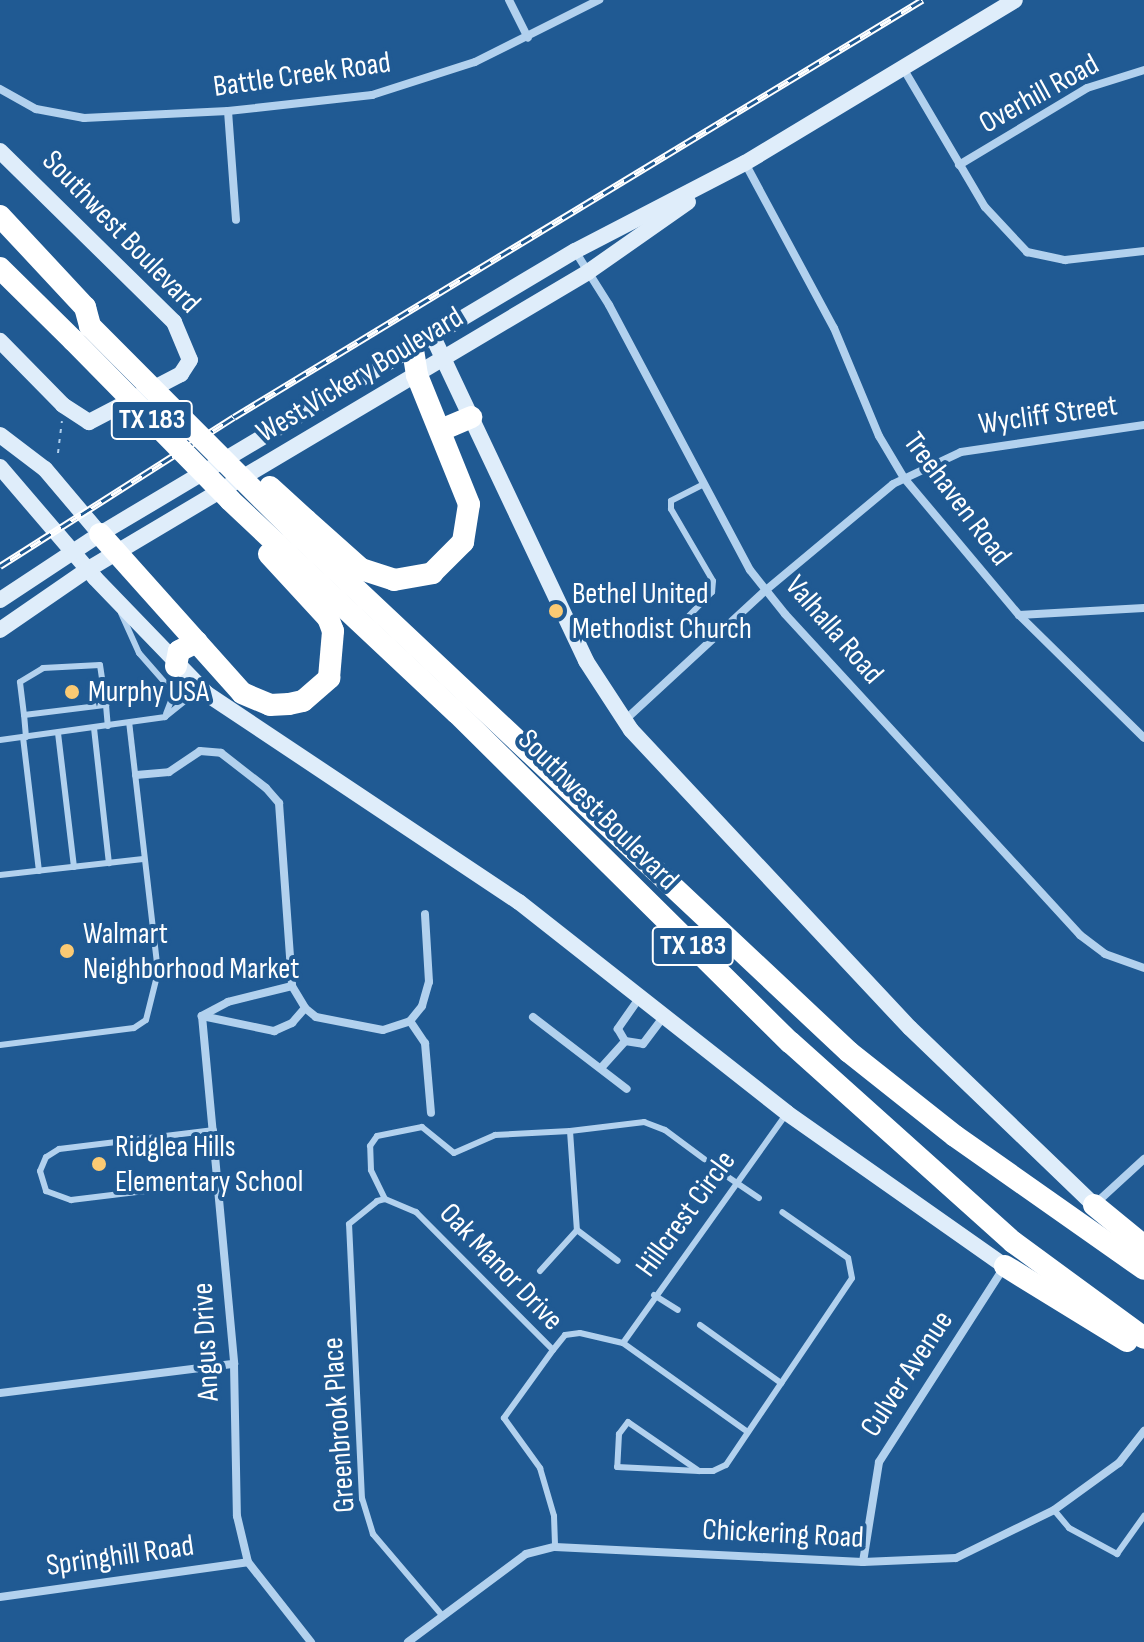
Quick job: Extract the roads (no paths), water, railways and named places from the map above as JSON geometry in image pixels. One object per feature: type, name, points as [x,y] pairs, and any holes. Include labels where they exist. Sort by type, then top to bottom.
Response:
[{"type":"highway","points":[[0,216],[85,307],[75,331],[0,276]]},
{"type":"highway","name":"TX 183","points":[[0,236],[75,331],[230,500],[231,514],[259,535]]},
{"type":"highway","name":"TX 183","points":[[0,268],[208,442],[228,449],[299,524]]},
{"type":"highway","points":[[299,524],[361,569],[383,576],[420,577],[445,565],[463,542],[469,504],[417,375],[413,349]]},
{"type":"highway","points":[[441,430],[471,417]]},
{"type":"highway","name":"Southwest Boulevard","points":[[299,524],[849,1052],[955,1136],[1144,1269]]},
{"type":"highway","points":[[100,534],[242,693],[270,705],[303,701],[329,678],[335,653],[328,618],[259,535]]},
{"type":"highway","name":"Southwest Boulevard","points":[[259,535],[910,1151],[1013,1242],[1144,1338]]},
{"type":"highway","points":[[176,666],[179,651],[197,642]]},
{"type":"highway","points":[[1094,1205],[1144,1246]]},
{"type":"highway","points":[[1005,1266],[1144,1351]]},
{"type":"main road","name":"West Vickery Boulevard","points":[[0,600],[100,534],[575,251],[745,163],[1015,0]]},
{"type":"main road","name":"Southwest Boulevard","points":[[0,151],[174,322],[190,360],[181,374],[89,422],[63,405],[0,341]]},
{"type":"main road","name":"West Vickery Boulevard","points":[[0,630],[87,570],[588,272],[745,163]]},
{"type":"main road","points":[[433,337],[586,661],[624,720],[910,1028],[1094,1205]]},
{"type":"main road","points":[[0,435],[45,469],[100,534]]},
{"type":"main road","points":[[0,467],[87,570],[176,666],[207,694],[342,789],[519,902],[787,1113],[1005,1266]]},
{"type":"street","points":[[509,0],[528,38]]},
{"type":"street","name":"Battle Creek Road","points":[[0,89],[58,116],[228,111],[372,95],[475,62],[599,0]]},
{"type":"street","points":[[903,68],[959,165],[1002,231],[1027,252],[1065,260],[1144,251]]},
{"type":"street","name":"Overhill Road","points":[[959,165],[1087,88],[1144,70]]},
{"type":"street","points":[[228,111],[236,220]]},
{"type":"street","name":"Treehaven Road","points":[[745,163],[834,328],[879,436],[904,478],[1019,615],[1144,738]]},
{"type":"street","name":"Valhalla Road","points":[[575,251],[766,590],[1069,924],[1105,954],[1144,968]]},
{"type":"street","name":"Wycliff Street","points":[[624,720],[867,502],[904,478],[961,452],[1144,425]]},
{"type":"street","points":[[1019,615],[1144,608]]},
{"type":"street","points":[[136,775],[169,772],[200,751],[221,753],[279,803],[292,986],[305,1008],[316,1017],[383,1030],[410,1021],[422,1006],[429,982],[425,914]]},
{"type":"street","points":[[202,1016],[228,1002],[292,986]]},
{"type":"street","points":[[625,1041],[618,1029],[640,996]]},
{"type":"street","points":[[202,1016],[274,1031],[292,1023],[305,1008]]},
{"type":"street","points":[[625,1041],[643,1044],[665,1015]]},
{"type":"street","name":"Angus Drive","points":[[202,1016],[234,1364],[237,1516],[248,1562],[311,1642]]},
{"type":"street","points":[[533,1017],[627,1089]]},
{"type":"street","points":[[410,1021],[425,1043],[431,1113]]},
{"type":"street","points":[[601,1068],[625,1041]]},
{"type":"street","points":[[1094,1205],[1144,1159]]},
{"type":"street","name":"Culver Avenue","points":[[863,1562],[879,1462],[1005,1266]]},
{"type":"street","points":[[0,1393],[234,1364]]},
{"type":"street","name":"Chickering Road","points":[[408,1642],[441,1614],[526,1554],[555,1547],[863,1562],[956,1558],[1054,1510],[1119,1463],[1144,1431]]},
{"type":"street","name":"Springhill Road","points":[[0,1597],[248,1562]]},
{"type":"lane","points":[[704,484],[671,501],[671,509],[713,581],[712,592],[688,617],[711,640]]},
{"type":"lane","points":[[118,603],[139,653],[167,679],[174,693],[165,717]]},
{"type":"lane","points":[[39,871],[20,682],[43,668],[100,665],[108,726]]},
{"type":"lane","points":[[0,740],[165,717],[185,701],[207,694]]},
{"type":"lane","points":[[24,715],[106,705]]},
{"type":"lane","points":[[0,1045],[134,1028],[146,1020],[158,972],[129,723]]},
{"type":"lane","points":[[94,728],[109,863]]},
{"type":"lane","points":[[58,733],[74,867]]},
{"type":"lane","points":[[0,864],[1,875],[143,859]]},
{"type":"lane","name":"Hillcrest Circle","points":[[623,1343],[654,1295],[787,1113]]},
{"type":"lane","points":[[385,1199],[371,1170],[370,1146],[377,1136],[422,1127],[454,1153],[495,1135],[570,1131],[644,1122],[665,1130],[704,1159]]},
{"type":"lane","points":[[214,1130],[59,1149],[46,1157],[40,1171],[46,1191],[61,1199],[219,1182]]},
{"type":"lane","points":[[540,1271],[577,1230],[570,1131]]},
{"type":"lane","points":[[725,1175],[759,1198]]},
{"type":"lane","name":"Greenbrook Place","points":[[385,1199],[349,1224],[362,1499],[373,1534],[441,1614]]},
{"type":"lane","name":"Oak Manor Drive","points":[[385,1199],[416,1212],[553,1350],[504,1418],[545,1481],[555,1547]]},
{"type":"lane","points":[[699,1471],[628,1422],[619,1434],[617,1467],[699,1471],[726,1465],[852,1278],[848,1258],[782,1212]]},
{"type":"lane","points":[[577,1230],[618,1261]]},
{"type":"lane","points":[[654,1295],[678,1310]]},
{"type":"lane","points":[[700,1325],[781,1383]]},
{"type":"lane","points":[[553,1350],[565,1335],[580,1333],[623,1343],[748,1432]]},
{"type":"lane","points":[[1054,1510],[1069,1528],[1117,1554],[1144,1516]]},
{"type":"railway","points":[[0,566],[234,417],[922,0]]},
{"type":"place","name":"Bethel United Methodist Church","points":[[556,611]]},
{"type":"place","name":"Murphy USA","points":[[72,692]]},
{"type":"place","name":"Walmart Neighborhood Market","points":[[67,951]]},
{"type":"place","name":"Ridglea Hills Elementary School","points":[[99,1164]]}]
